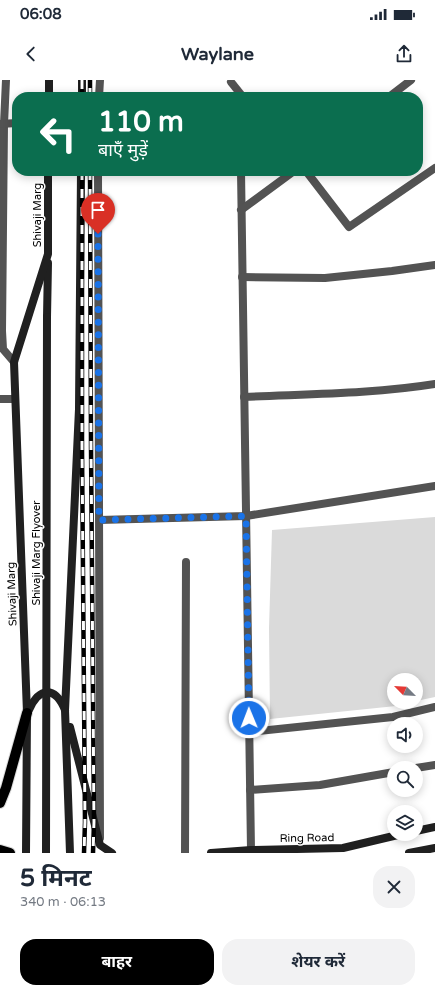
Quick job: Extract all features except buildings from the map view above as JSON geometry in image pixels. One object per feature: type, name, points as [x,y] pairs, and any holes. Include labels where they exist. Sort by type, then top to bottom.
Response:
[{"type":"main road","points":[[49,80],[49,92]]},
{"type":"main road","points":[[82,80],[82,92]]},
{"type":"main road","name":"Shivaji Marg","points":[[26,853],[27,712],[14,362],[48,254],[48,176]]},
{"type":"main road","points":[[70,853],[66,710],[79,409],[81,176]]},
{"type":"main road","name":"Shivaji Marg Flyover","points":[[46,853],[48,254]]},
{"type":"main road","points":[[0,803],[6,788],[27,712],[36,697],[41,693],[46,692],[62,701],[66,710],[100,845],[112,853]]},
{"type":"main road","points":[[423,830],[435,827]]},
{"type":"main road","name":"Ring Road","points":[[211,853],[252,850],[343,848],[387,838]]},
{"type":"main road","points":[[409,853],[435,848]]},
{"type":"main road","points":[[0,850],[10,853]]},
{"type":"street","points":[[6,80],[2,124],[2,331],[3,349],[14,362]]},
{"type":"street","points":[[99,92],[100,80]]},
{"type":"street","points":[[395,92],[411,80]]},
{"type":"street","points":[[230,81],[234,92]]},
{"type":"street","points":[[230,81],[239,92]]},
{"type":"street","points":[[2,124],[12,123]]},
{"type":"street","points":[[310,176],[349,227],[435,168]]},
{"type":"street","points":[[98,176],[100,845]]},
{"type":"street","points":[[241,176],[252,850]]},
{"type":"street","points":[[241,210],[287,176]]},
{"type":"street","points":[[242,277],[325,278],[435,265]]},
{"type":"street","points":[[244,397],[365,391],[435,384]]},
{"type":"street","points":[[0,399],[15,399]]},
{"type":"street","points":[[99,520],[246,516],[435,486]]},
{"type":"street","points":[[185,853],[186,562]]},
{"type":"street","points":[[250,732],[393,717],[435,706]]},
{"type":"street","points":[[423,767],[435,765]]},
{"type":"street","points":[[250,790],[320,785],[387,773]]},
{"type":"shaded area","points":[[435,517],[435,697],[423,700],[423,673],[387,673],[387,707],[270,719],[269,628],[272,530]]},
{"type":"railway","points":[[82,80],[82,92]]},
{"type":"railway","points":[[90,80],[90,92]]},
{"type":"railway","points":[[82,176],[84,853]]},
{"type":"railway","points":[[90,176],[93,853]]},
{"type":"route","points":[[98,234],[99,520],[246,516],[249,718]]}]
